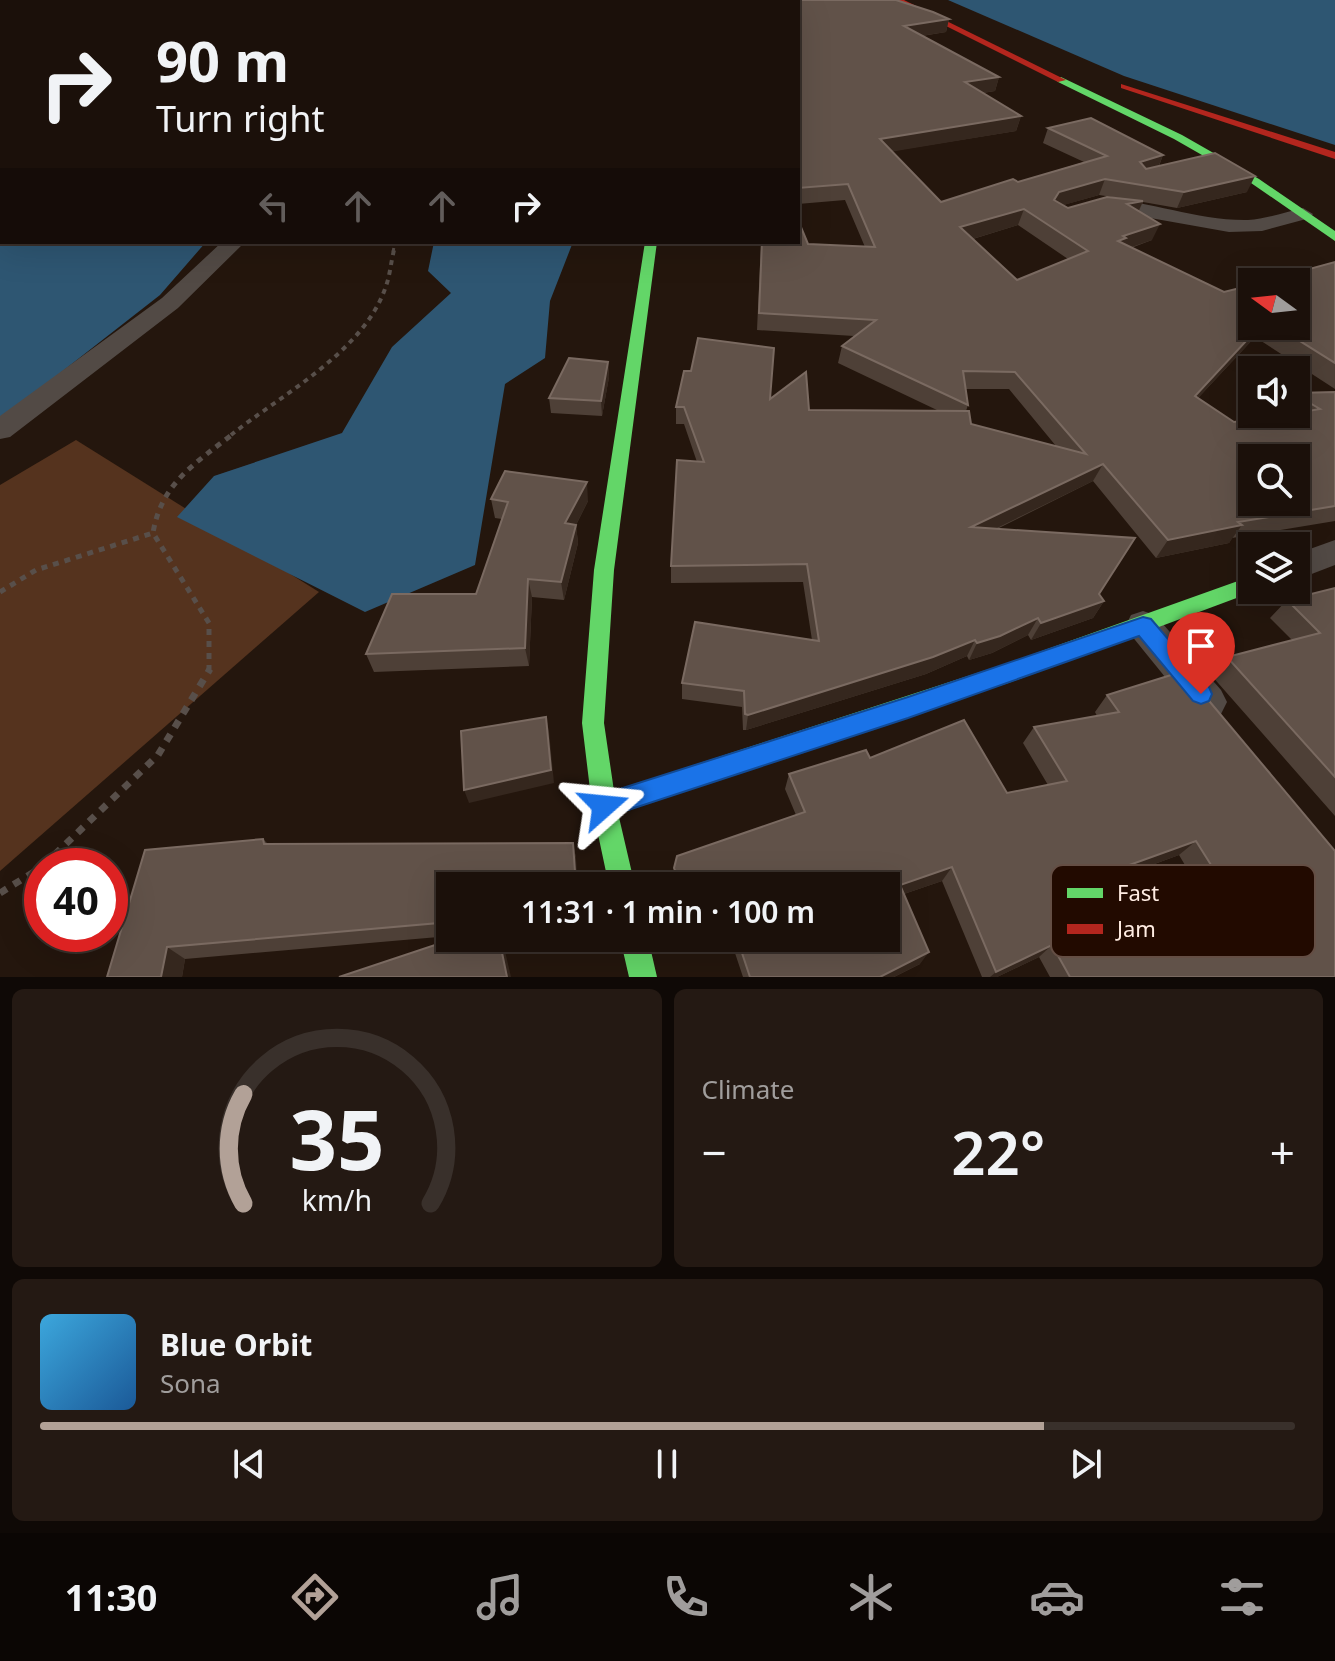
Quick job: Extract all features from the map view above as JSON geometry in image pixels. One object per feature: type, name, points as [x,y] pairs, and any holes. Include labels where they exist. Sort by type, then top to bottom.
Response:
[{"type":"main road","points":[[898,0],[1099,82],[1335,156]]},
{"type":"main road","points":[[924,0],[1099,82],[1255,181],[1335,237]]},
{"type":"main road","points":[[619,872],[604,806],[593,723],[604,570],[651,244]]},
{"type":"main road","points":[[604,806],[908,708],[1238,589]]},
{"type":"main road","points":[[637,952],[643,977]]},
{"type":"street","points":[[1086,208],[1099,204],[1135,205],[1223,225],[1250,227],[1303,214]]},
{"type":"street","points":[[0,430],[170,303],[232,244]]},
{"type":"street","points":[[1310,562],[1335,552]]},
{"type":"street","points":[[1143,625],[1234,734]]},
{"type":"path","points":[[62,848],[158,755],[210,670],[209,623],[153,533],[157,509],[182,474],[252,418],[306,382],[359,332],[386,288],[395,244]]},
{"type":"path","points":[[0,592],[36,570],[153,533]]},
{"type":"path","points":[[0,893],[24,878]]},
{"type":"shaded area","points":[[76,440],[319,592],[0,871],[0,485]]},
{"type":"water","points":[[948,0],[1335,0],[1335,145],[1124,76]]},
{"type":"water","points":[[0,244],[204,244],[160,295],[0,420]]},
{"type":"water","points":[[434,244],[572,244],[550,301],[545,358],[505,384],[475,565],[365,612],[177,517],[214,476],[342,433],[392,347],[451,293],[428,271]]},
{"type":"building","points":[[800,0],[896,0],[933,12],[949,19],[904,26],[999,77],[965,82],[1021,116],[880,139],[941,202],[1013,179],[1018,182],[1107,156],[1048,128],[1091,118],[1163,155],[1140,162],[1146,169],[1215,153],[1255,176],[1184,192],[1105,179],[1059,192],[1054,200],[1068,208],[1107,197],[1143,201],[1127,204],[1160,224],[1123,236],[1126,238],[1118,241],[1224,292],[1238,288],[1238,340],[1247,340],[1195,396],[1234,422],[1238,421],[1238,428],[1310,428],[1310,411],[1320,409],[1310,403],[1310,393],[1335,392],[1335,506],[1310,510],[1310,444],[1238,444],[1238,516],[1274,516],[1168,540],[1103,464],[971,527],[1135,538],[1099,594],[1104,601],[1041,623],[1038,618],[1000,636],[977,643],[975,640],[933,657],[748,715],[745,714],[744,691],[682,683],[695,622],[819,641],[807,564],[671,566],[677,460],[704,462],[684,407],[676,407],[684,371],[691,371],[698,338],[774,348],[770,399],[806,372],[809,410],[969,411],[971,424],[1086,454],[1015,372],[963,371],[968,405],[842,346],[876,320],[759,313],[762,244],[800,244],[800,225],[808,244],[875,247],[848,184],[800,188]],"holes":[[[1024,209],[1088,251],[1017,280],[960,227]]]},
{"type":"building","points":[[1335,262],[1335,363],[1298,340],[1310,340],[1310,269]]},
{"type":"building","points":[[569,358],[608,362],[601,401],[549,398]]},
{"type":"building","points":[[505,471],[587,482],[565,523],[576,525],[561,582],[528,579],[525,648],[366,654],[392,594],[476,594],[508,502],[491,499]]},
{"type":"building","points":[[1335,588],[1335,777],[1227,657],[1320,633],[1291,604],[1310,604],[1310,594]]},
{"type":"building","points":[[1184,671],[1335,851],[1335,977],[1070,977],[1059,957],[1315,957],[1315,865],[1211,865],[1196,841],[1129,865],[1051,865],[1051,945],[996,972],[952,867],[900,885],[900,872],[676,872],[677,856],[805,812],[789,774],[866,750],[870,758],[964,720],[1007,793],[1067,781],[1034,727],[1119,712],[1107,695]]},
{"type":"building","points":[[546,717],[551,770],[464,790],[461,731]]},
{"type":"building","points":[[263,839],[264,844],[573,843],[575,872],[436,872],[436,923],[167,947],[161,977],[107,977],[114,952],[128,952],[128,907],[145,850]]},
{"type":"building","points":[[900,885],[929,952],[880,977],[750,977],[742,952],[900,952]]},
{"type":"building","points":[[436,945],[436,952],[502,952],[507,977],[339,977]]},
{"type":"traffic: fast","points":[[1061,80],[1178,137],[1255,181],[1335,237]]},
{"type":"traffic: fast","points":[[619,872],[604,806],[593,723],[604,570],[651,244]]},
{"type":"traffic: fast","points":[[604,806],[1011,672],[1238,589]]},
{"type":"traffic: fast","points":[[637,952],[643,977]]},
{"type":"traffic: jam","points":[[898,0],[1061,80]]},
{"type":"traffic: jam","points":[[1124,86],[1335,156]]},
{"type":"route","points":[[604,806],[908,708],[1143,625],[1201,694]]}]
